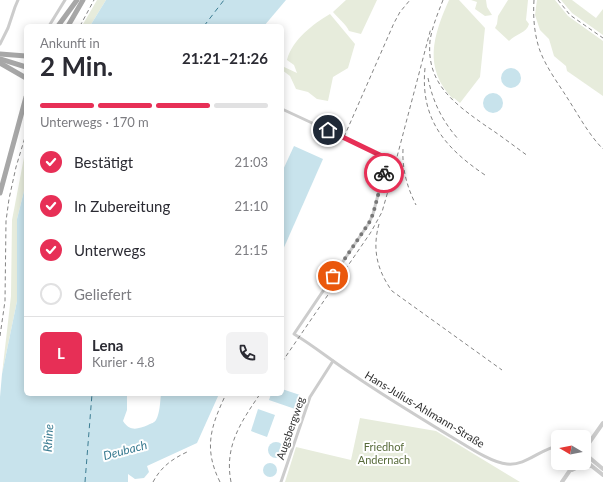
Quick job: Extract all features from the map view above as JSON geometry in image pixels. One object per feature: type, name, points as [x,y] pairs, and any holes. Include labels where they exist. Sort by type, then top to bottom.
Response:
[{"type":"main road","points":[[59,24],[77,0]]},
{"type":"main road","points":[[69,24],[82,0]]},
{"type":"main road","points":[[0,54],[24,56]]},
{"type":"main road","points":[[0,59],[24,66]]},
{"type":"main road","points":[[0,63],[24,77]]},
{"type":"main road","points":[[0,193],[24,104]]},
{"type":"street","points":[[0,44],[8,28],[18,0]]},
{"type":"street","points":[[50,24],[65,0]]},
{"type":"street","name":"Hans-Julius-Ahlmann-Straße","points":[[284,110],[383,156],[386,158],[387,163],[373,214],[369,223],[294,334],[387,397],[460,442],[499,463],[510,464],[520,462],[551,448]]},
{"type":"street","name":"Augsbergweg","points":[[281,482],[310,397],[333,361]]},
{"type":"street","points":[[591,440],[603,424]]},
{"type":"street","points":[[591,458],[603,469]]},
{"type":"street","points":[[591,466],[603,475]]},
{"type":"street","points":[[562,482],[570,470]]},
{"type":"green space","points":[[97,0],[106,0],[91,24],[83,24]]},
{"type":"green space","points":[[346,0],[377,0],[361,34],[349,31],[333,12]]},
{"type":"green space","points":[[449,0],[459,0],[485,28],[480,77],[460,103],[454,98],[453,99],[444,87],[437,76],[434,64],[435,39],[443,13]]},
{"type":"green space","points":[[471,0],[486,0],[487,7],[492,15],[485,16],[475,9],[477,2]]},
{"type":"green space","points":[[508,0],[528,0],[526,20],[529,24],[526,29],[509,41],[495,28],[498,16]]},
{"type":"green space","points":[[537,0],[555,0],[568,16],[603,41],[603,96],[567,71],[566,66],[554,56],[549,39],[540,30],[535,15]]},
{"type":"green space","points":[[561,0],[572,0],[596,18],[603,9],[603,35],[572,13]]},
{"type":"green space","points":[[330,14],[355,44],[348,68],[333,77],[328,101],[317,99],[308,92],[296,89],[290,76],[284,72],[284,67],[297,73],[294,65],[287,60],[298,39]]},
{"type":"green space","points":[[24,157],[24,191],[17,219],[17,301],[2,374],[11,296],[12,220]]},
{"type":"green space","name":"Friedhof Andernach","points":[[360,418],[436,431],[520,482],[285,482],[296,447],[351,460]]},
{"type":"water","points":[[106,0],[286,0],[266,24],[91,24]]},
{"type":"water","points":[[511,68],[518,71],[521,78],[518,85],[511,88],[504,85],[501,78],[504,71]]},
{"type":"water","points":[[493,93],[500,96],[503,103],[500,110],[493,113],[486,110],[483,103],[486,96]]},
{"type":"water","points":[[294,146],[323,159],[284,247],[284,168]]},
{"type":"water","points":[[24,191],[24,396],[127,396],[127,410],[123,421],[128,427],[134,429],[155,421],[159,411],[161,396],[218,396],[197,443],[147,466],[149,472],[144,478],[135,479],[128,474],[128,482],[0,482],[0,397],[2,374],[17,301],[17,219]]},
{"type":"water","points":[[284,390],[300,395],[295,409],[269,400],[270,396],[284,396]]},
{"type":"water","points":[[258,409],[275,415],[267,437],[251,431]]},
{"type":"water","points":[[276,442],[282,444],[284,450],[282,456],[276,458],[270,456],[268,450],[270,444]]},
{"type":"water","points":[[267,463],[273,463],[277,467],[277,473],[273,477],[267,477],[263,473],[263,467]]},
{"type":"ferry route","points":[[206,24],[224,0]]},
{"type":"ferry route","points":[[85,482],[92,396]]},
{"type":"railway","points":[[81,24],[94,0]]},
{"type":"railway","points":[[344,137],[394,23],[400,12],[410,0]]},
{"type":"railway","points":[[443,0],[430,41],[430,56],[438,81],[454,101],[528,156]]},
{"type":"railway","points":[[534,0],[535,30],[537,42],[542,55],[552,74],[584,125],[603,149]]},
{"type":"railway","points":[[558,0],[570,15],[603,38]]},
{"type":"railway","points":[[284,359],[371,232],[382,212],[431,28]]},
{"type":"railway","points":[[425,68],[427,102],[431,117],[438,130],[447,143],[458,154],[485,175]]},
{"type":"railway","points":[[428,78],[439,112],[459,140]]},
{"type":"railway","points":[[0,336],[5,301],[6,221],[16,167],[24,141]]},
{"type":"railway","points":[[403,149],[403,164],[406,178],[416,205]]},
{"type":"railway","points":[[379,224],[376,242],[377,259],[379,267],[392,291],[502,370]]},
{"type":"railway","points":[[220,482],[215,470],[210,448],[216,416],[225,396]]},
{"type":"railway","points":[[231,482],[229,469],[232,446],[246,414],[259,396]]},
{"type":"railway","points":[[153,482],[167,464],[187,452]]},
{"type":"way so far","points":[[333,276],[369,223],[373,214],[384,173]]},
{"type":"route","points":[[328,130],[386,158],[387,163],[384,173]]},
{"type":"water label","name":"Rhine","points":[[48,438]]},
{"type":"water label","name":"Deubach","points":[[125,450]]}]
